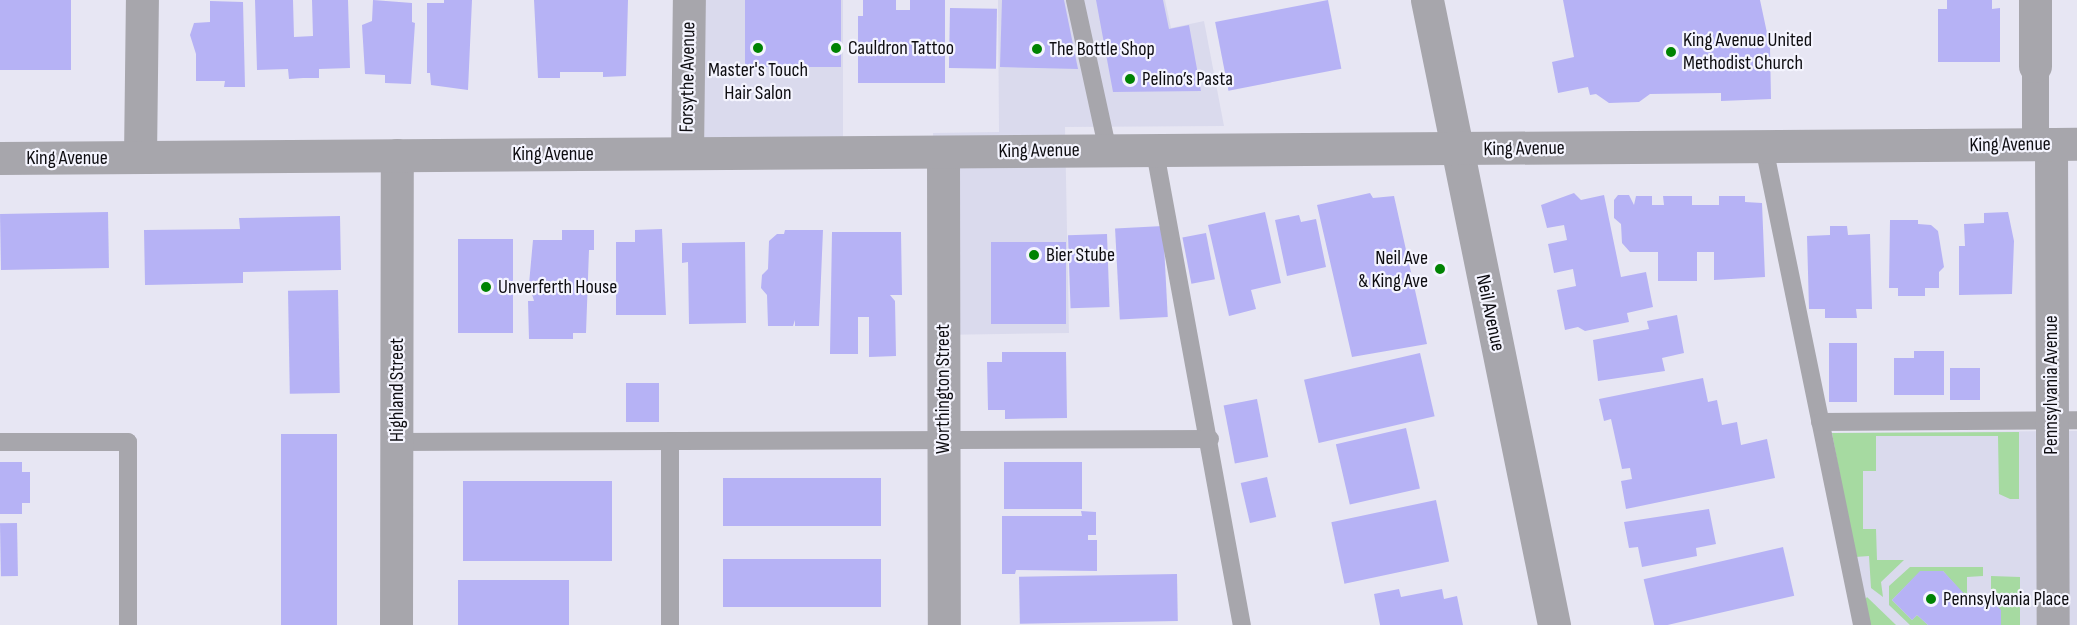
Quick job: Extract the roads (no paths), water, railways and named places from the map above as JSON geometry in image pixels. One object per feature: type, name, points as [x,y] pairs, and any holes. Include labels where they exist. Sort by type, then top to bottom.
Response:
[{"type":"street","points":[[140,157],[142,0]]},
{"type":"street","name":"Forsythe Avenue","points":[[687,153],[689,0]]},
{"type":"street","name":"Neil Avenue","points":[[1427,0],[1554,625]]},
{"type":"street","name":"Pennsylvania Avenue","points":[[2035,0],[2036,66],[2054,144],[2064,420],[2053,625]]},
{"type":"street","name":"King Avenue","points":[[0,158],[1457,150],[2054,144]]},
{"type":"street","name":"Worthington Street","points":[[943,152],[944,625]]},
{"type":"street","name":"Highland Street","points":[[396,625],[397,155]]},
{"type":"lane","points":[[1075,0],[1108,151]]},
{"type":"lane","points":[[1764,147],[1862,625]]},
{"type":"lane","points":[[1155,152],[1210,439],[1242,625]]},
{"type":"lane","points":[[1820,422],[2064,420]]},
{"type":"lane","points":[[397,442],[943,442],[1210,439]]},
{"type":"lane","points":[[0,442],[128,442],[128,625]]},
{"type":"lane","points":[[670,442],[670,625]]},
{"type":"place","name":"Master's Touch Hair Salon","points":[[758,48]]},
{"type":"place","name":"Cauldron Tattoo","points":[[836,48]]},
{"type":"place","name":"The Bottle Shop","points":[[1037,49]]},
{"type":"place","name":"King Avenue United Methodist Church","points":[[1671,52]]},
{"type":"place","name":"Pelino’s Pasta","points":[[1130,79]]},
{"type":"place","name":"Bier Stube","points":[[1034,255]]},
{"type":"place","name":"Neil Ave & King Ave","points":[[1440,269]]},
{"type":"place","name":"Unverferth House","points":[[486,287]]},
{"type":"place","name":"Pennsylvania Place","points":[[1931,599]]}]
